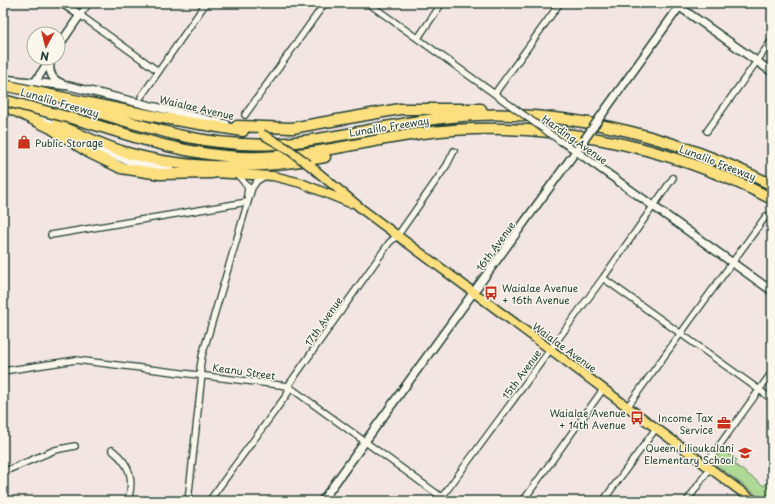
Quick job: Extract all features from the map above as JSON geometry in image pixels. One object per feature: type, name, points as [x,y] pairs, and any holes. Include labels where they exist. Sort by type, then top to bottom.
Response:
[{"type":"highway","name":"Lunalilo Freeway","points":[[3,86],[92,107],[167,133],[202,140],[239,144],[293,142],[402,123],[460,116],[516,115],[578,121],[672,144],[734,167],[772,185]]},
{"type":"highway","name":"Lunalilo Freeway","points":[[3,100],[86,122],[164,146],[200,153],[239,157],[295,155],[423,133],[480,128],[504,128],[576,136],[652,152],[687,163],[720,175],[772,199]]},
{"type":"highway","points":[[3,104],[51,128],[90,153],[114,165],[130,170],[160,174],[212,173]]},
{"type":"highway","points":[[92,107],[211,127],[259,133]]},
{"type":"highway","points":[[237,126],[292,128],[400,110],[442,108],[507,111],[578,121]]},
{"type":"highway","points":[[57,124],[122,152],[166,162],[198,165],[277,164],[328,156],[367,142]]},
{"type":"main road","name":"Waialae Avenue","points":[[259,133],[288,149],[363,210],[657,427],[754,501]]},
{"type":"main road","name":"Waialae Avenue","points":[[212,173],[265,175],[301,183],[330,194],[363,210]]},
{"type":"street","points":[[62,3],[158,70]]},
{"type":"street","points":[[66,36],[89,3]]},
{"type":"street","points":[[141,97],[158,70],[206,3]]},
{"type":"street","points":[[245,115],[325,3]]},
{"type":"street","name":"Harding Avenue","points":[[368,3],[772,291]]},
{"type":"street","points":[[418,38],[442,3]]},
{"type":"street","points":[[495,94],[560,3]]},
{"type":"street","points":[[679,4],[772,72]]},
{"type":"street","name":"16th Avenue","points":[[322,501],[584,140],[679,4]]},
{"type":"street","points":[[707,131],[772,40]]},
{"type":"street","points":[[26,109],[34,82],[45,66]]},
{"type":"street","points":[[50,66],[49,69],[53,78],[69,86]]},
{"type":"street","name":"Waialae Avenue","points":[[3,79],[69,86],[114,98],[237,126],[259,133]]},
{"type":"street","name":"Waialae Avenue","points":[[3,104],[26,109],[57,124],[99,150],[120,159],[168,170],[212,173]]},
{"type":"street","name":"17th Avenue","points":[[209,501],[288,392],[288,386],[389,243],[398,235],[447,165],[454,152]]},
{"type":"street","points":[[237,174],[248,187],[247,202]]},
{"type":"street","points":[[188,501],[202,374],[200,368],[202,356],[247,202],[252,188],[257,180],[265,175]]},
{"type":"street","name":"15th Avenue","points":[[441,499],[603,278],[673,178]]},
{"type":"street","points":[[50,235],[247,202]]},
{"type":"street","points":[[628,406],[766,216]]},
{"type":"street","points":[[603,278],[772,399]]},
{"type":"street","name":"Keanu Street","points":[[3,371],[76,360],[202,374],[288,386],[441,499],[448,501]]},
{"type":"street","points":[[686,501],[772,372]]},
{"type":"street","points":[[523,501],[604,388]]},
{"type":"street","points":[[603,501],[657,427]]},
{"type":"street","points":[[3,472],[55,450],[75,446]]},
{"type":"street","points":[[112,450],[122,459],[131,478],[132,484],[128,501]]},
{"type":"green space","points":[[722,449],[737,460],[734,464],[764,486],[772,478],[770,486],[772,487],[772,501],[765,501],[716,465],[715,458]]},
{"type":"place","name":"Public Storage","points":[[24,142]]},
{"type":"place","name":"Waialae Avenue + 16th Avenue","points":[[491,293]]},
{"type":"place","name":"Waialae Avenue + 14th Avenue","points":[[637,418]]},
{"type":"place","name":"Income Tax Service","points":[[724,423]]},
{"type":"place","name":"Queen Lilioukalani Elementary School","points":[[745,453]]}]
